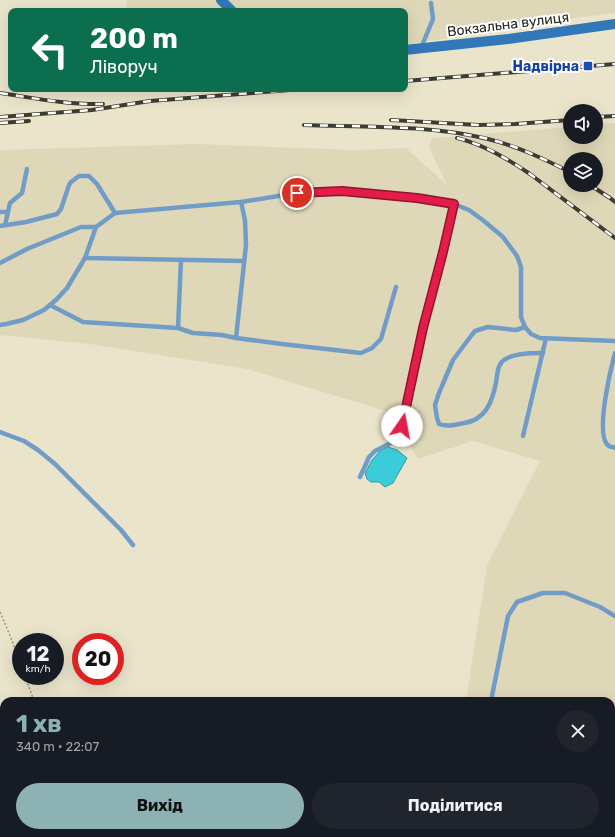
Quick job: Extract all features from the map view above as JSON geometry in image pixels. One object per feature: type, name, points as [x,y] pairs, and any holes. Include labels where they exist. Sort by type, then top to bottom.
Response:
[{"type":"main road","points":[[221,0],[229,8]]},
{"type":"main road","name":"Вокзальна вулиця","points":[[408,50],[508,39],[615,24]]},
{"type":"lane","points":[[421,48],[433,19],[431,2]]},
{"type":"lane","points":[[2,226],[10,203],[22,193],[27,169]]},
{"type":"lane","points":[[2,226],[26,222],[57,214],[61,209],[69,185],[79,176],[89,176],[97,184],[114,213]]},
{"type":"lane","points":[[0,325],[23,320],[44,310],[58,299],[68,288],[85,258],[96,227],[114,213],[242,202],[297,193],[342,191],[417,198],[454,204],[469,210],[503,236],[517,256],[521,267],[521,317],[525,327],[531,334],[540,338],[615,341]]},
{"type":"lane","points":[[236,338],[246,245],[245,220],[242,202]]},
{"type":"lane","points":[[360,477],[368,457],[375,451],[393,442],[402,426],[423,328],[454,204]]},
{"type":"lane","points":[[0,212],[8,212]]},
{"type":"lane","points":[[0,263],[81,226],[96,227]]},
{"type":"lane","points":[[85,258],[244,261]]},
{"type":"lane","points":[[178,328],[181,260]]},
{"type":"lane","points":[[50,305],[83,322],[178,328],[193,333],[222,335],[282,344],[361,353],[372,348],[381,339],[396,287]]},
{"type":"lane","points":[[525,327],[516,330],[488,327],[475,331],[470,336],[453,360],[439,393],[435,405],[439,424],[444,426],[467,423],[479,419],[486,411],[494,394],[498,370],[502,362],[510,357],[522,354],[543,353]]},
{"type":"lane","points":[[523,436],[546,338]]},
{"type":"lane","points":[[615,353],[604,404],[603,427],[606,443],[615,448]]},
{"type":"lane","points":[[0,432],[24,441],[55,464],[121,530],[133,545]]},
{"type":"lane","points":[[492,697],[508,616],[517,602],[543,593],[565,592],[600,607],[615,616]]},
{"type":"path","points":[[0,612],[12,642]]},
{"type":"path","points":[[28,685],[33,697]]},
{"type":"shaded area","points":[[127,0],[615,0],[615,13],[550,21],[408,45],[408,8],[126,8]]},
{"type":"shaded area","points":[[615,123],[615,697],[467,697],[487,565],[540,461],[473,441],[418,459],[389,412],[247,369],[90,344],[0,335],[0,150],[196,144],[355,150],[406,148],[447,185],[429,147],[432,138],[563,128],[563,144],[603,144],[603,124]]},
{"type":"water","points":[[388,447],[397,450],[407,458],[393,483],[385,487],[379,482],[371,482],[367,479],[365,473],[372,460],[381,450]]},
{"type":"railway","points":[[408,81],[615,64]]},
{"type":"railway","points":[[0,117],[92,110],[150,101],[265,92]]},
{"type":"railway","points":[[0,93],[64,102],[103,104]]},
{"type":"railway","points":[[603,117],[615,116]]},
{"type":"railway","points":[[391,120],[478,125],[563,121]]},
{"type":"railway","points":[[0,123],[29,121]]},
{"type":"railway","points":[[304,125],[420,129],[466,134],[509,145],[563,169]]},
{"type":"railway","points":[[457,138],[486,148],[513,163],[530,174],[615,238]]},
{"type":"railway","points":[[601,192],[615,202]]},
{"type":"place","name":"Надвірна","points":[[588,66]]},
{"type":"route","points":[[297,193],[342,191],[417,198],[454,204],[423,328],[402,426]]}]
